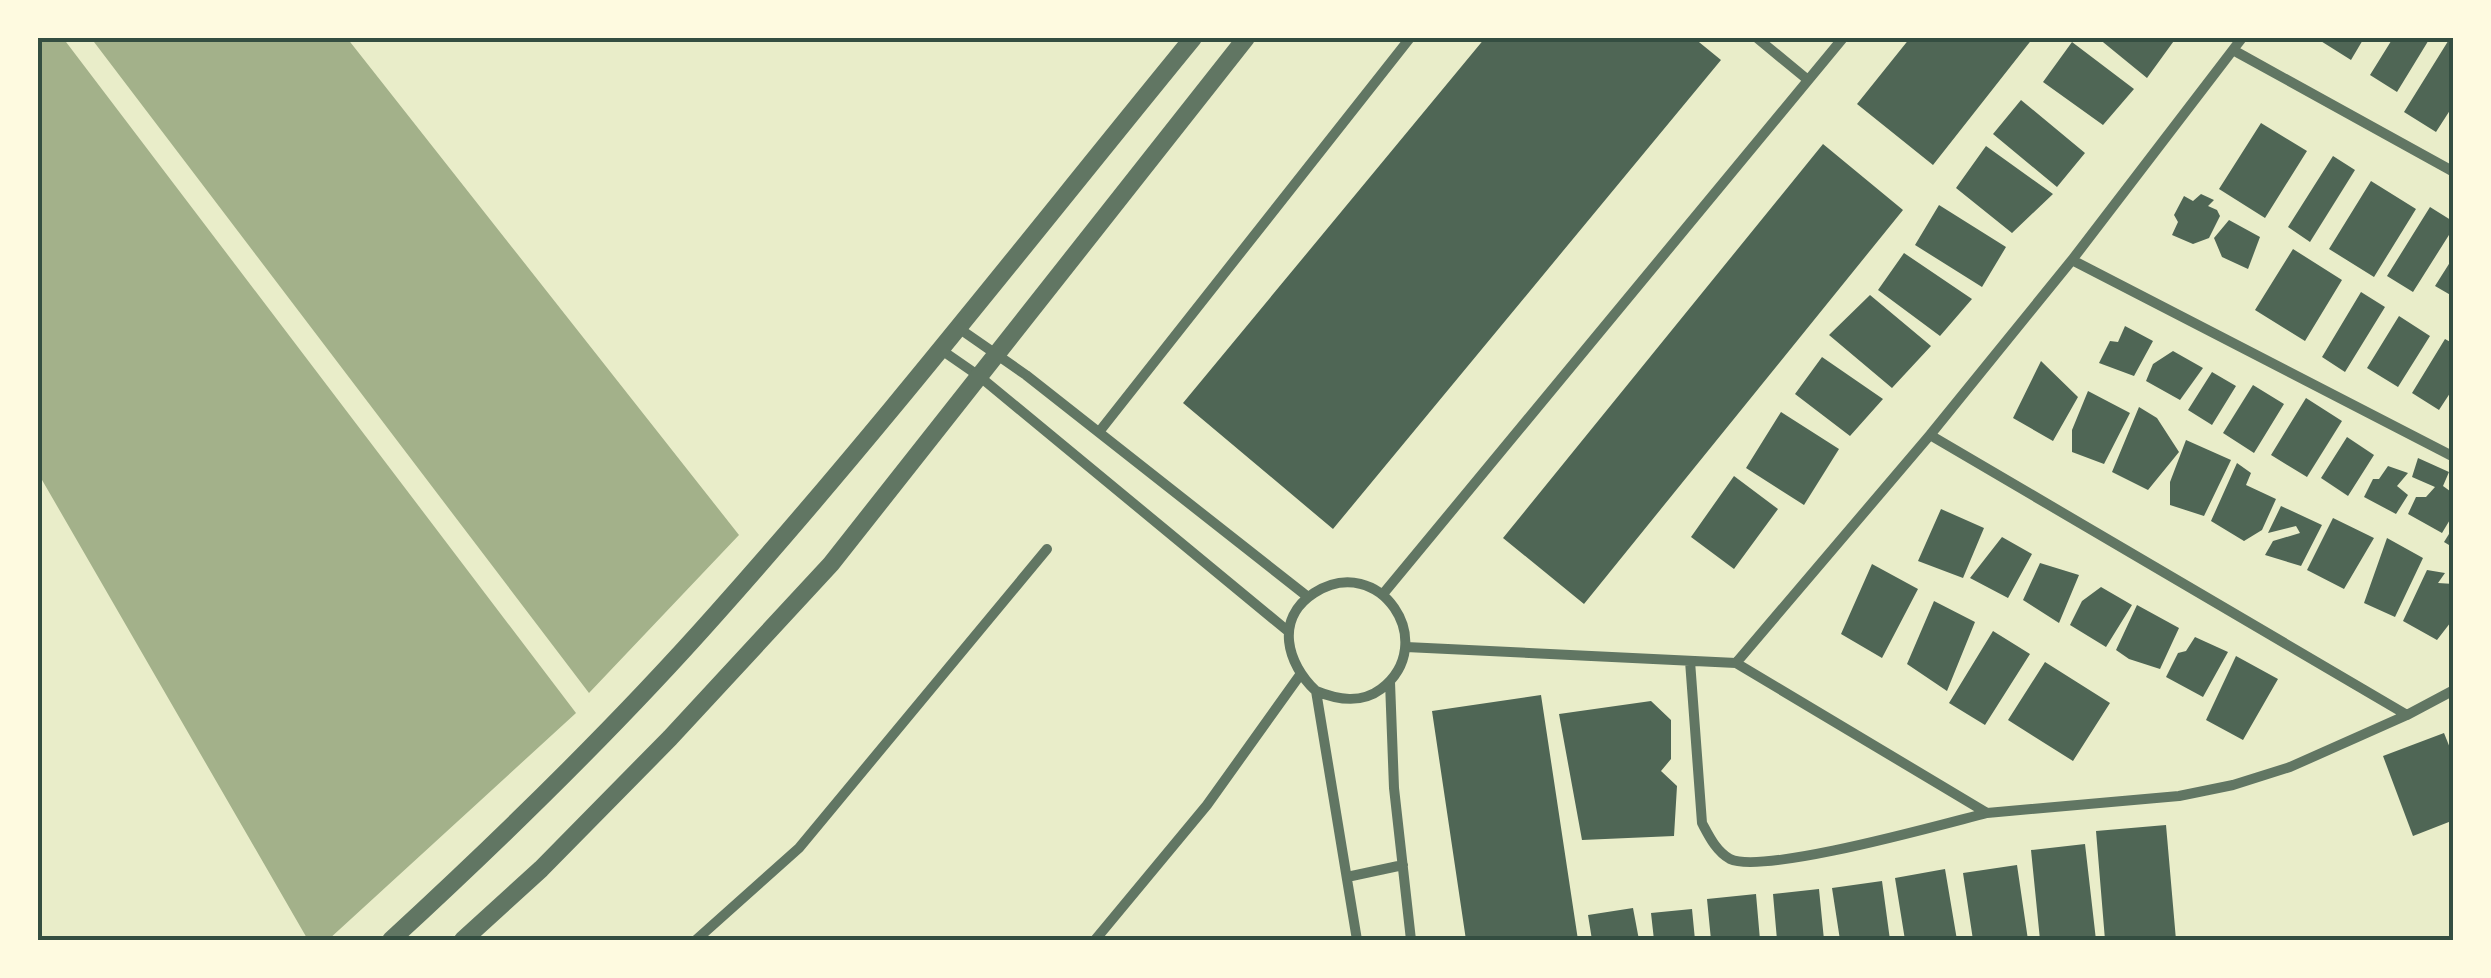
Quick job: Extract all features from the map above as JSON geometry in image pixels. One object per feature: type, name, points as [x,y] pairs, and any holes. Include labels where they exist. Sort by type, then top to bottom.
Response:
[{"type":"street","points":[[392,940],[503,836],[655,681],[876,430],[1192,38]]},
{"type":"street","points":[[463,940],[540,868],[752,652],[831,564],[1246,38]]},
{"type":"street","points":[[1099,432],[1410,38]]},
{"type":"street","points":[[1756,38],[1808,80]]},
{"type":"street","points":[[1383,594],[1843,38]]},
{"type":"street","points":[[1736,663],[2072,260],[2242,38]]},
{"type":"street","points":[[2233,50],[2454,172]]},
{"type":"street","points":[[2072,260],[2454,457]]},
{"type":"street","points":[[957,327],[1026,375],[1308,596]]},
{"type":"street","points":[[940,349],[979,376],[1289,632]]},
{"type":"street","points":[[1930,435],[2408,715]]},
{"type":"street","points":[[696,940],[800,848],[1047,549]]},
{"type":"street","points":[[1345,582],[1365,584],[1383,594],[1401,617],[1406,646],[1401,666],[1390,682],[1374,694],[1354,700],[1316,690],[1300,676],[1290,655],[1289,632],[1296,612],[1308,596],[1345,582]]},
{"type":"street","points":[[1406,646],[1736,663],[1988,813]]},
{"type":"street","points":[[1690,661],[1702,822],[1713,844],[1730,859],[1750,863],[1786,860],[1988,813],[2178,796],[2232,786],[2290,768],[2454,690]]},
{"type":"street","points":[[1095,940],[1207,805],[1300,676]]},
{"type":"street","points":[[1390,682],[1394,788],[1411,940]]},
{"type":"street","points":[[1316,690],[1357,940]]},
{"type":"street","points":[[1346,877],[1403,865]]},
{"type":"shaded area","points":[[38,38],[63,38],[576,713],[328,940],[308,940],[38,473]]},
{"type":"shaded area","points":[[91,38],[347,38],[739,535],[589,693]]},
{"type":"building","points":[[1485,38],[1694,38],[1721,60],[1333,529],[1183,403]]},
{"type":"building","points":[[1910,38],[2033,38],[1933,165],[1857,104]]},
{"type":"building","points":[[2098,38],[2176,38],[2147,78]]},
{"type":"building","points":[[2316,38],[2364,38],[2351,60]]},
{"type":"building","points":[[2393,38],[2430,38],[2397,92],[2370,75]]},
{"type":"building","points":[[2450,38],[2454,38],[2454,104],[2436,132],[2404,112]]},
{"type":"building","points":[[2072,42],[2134,89],[2103,125],[2043,82]]},
{"type":"building","points":[[2021,100],[2085,153],[2057,187],[1993,134]]},
{"type":"building","points":[[2261,123],[2307,151],[2265,218],[2219,189]]},
{"type":"building","points":[[1823,144],[1903,210],[1584,604],[1503,538]]},
{"type":"building","points":[[1986,146],[2053,194],[2012,233],[1956,188]]},
{"type":"building","points":[[2333,156],[2355,170],[2310,242],[2288,227]]},
{"type":"building","points":[[2371,181],[2416,209],[2374,277],[2329,249]]},
{"type":"building","points":[[2201,194],[2214,200],[2208,206],[2220,216],[2209,238],[2193,244],[2172,235],[2178,222],[2174,215],[2184,196],[2193,201]]},
{"type":"building","points":[[1939,205],[2006,247],[1982,287],[1915,245]]},
{"type":"building","points":[[2430,207],[2454,222],[2454,227],[2413,292],[2387,276]]},
{"type":"building","points":[[2229,220],[2260,237],[2248,269],[2222,257],[2214,238]]},
{"type":"building","points":[[2293,249],[2342,280],[2305,341],[2255,310]]},
{"type":"building","points":[[1904,253],[1972,299],[1940,336],[1878,290]]},
{"type":"building","points":[[2454,256],[2454,297],[2435,286]]},
{"type":"building","points":[[2361,292],[2385,307],[2345,372],[2322,357]]},
{"type":"building","points":[[1870,295],[1931,346],[1892,388],[1829,335]]},
{"type":"building","points":[[2399,316],[2430,336],[2398,387],[2367,368]]},
{"type":"building","points":[[2125,326],[2153,341],[2134,376],[2099,363],[2110,341],[2118,342]]},
{"type":"building","points":[[2445,339],[2454,344],[2454,387],[2439,410],[2412,393]]},
{"type":"building","points":[[2173,351],[2203,368],[2180,400],[2146,381],[2153,364]]},
{"type":"building","points":[[1822,357],[1883,399],[1850,436],[1795,394]]},
{"type":"building","points":[[2041,361],[2078,397],[2053,441],[2013,418]]},
{"type":"building","points":[[2212,372],[2236,386],[2212,425],[2188,410]]},
{"type":"building","points":[[2253,385],[2284,404],[2254,453],[2223,433]]},
{"type":"building","points":[[2088,391],[2130,413],[2104,464],[2072,452],[2072,430]]},
{"type":"building","points":[[2306,398],[2342,421],[2307,477],[2271,455]]},
{"type":"building","points":[[2139,407],[2157,418],[2179,452],[2148,490],[2112,472]]},
{"type":"building","points":[[1781,412],[1839,449],[1804,505],[1746,468]]},
{"type":"building","points":[[2347,437],[2374,455],[2348,496],[2321,478]]},
{"type":"building","points":[[2186,440],[2231,460],[2204,516],[2170,505],[2170,482]]},
{"type":"building","points":[[2418,458],[2449,472],[2443,486],[2454,494],[2454,513],[2442,533],[2408,514],[2416,497],[2426,497],[2435,487],[2412,477]]},
{"type":"building","points":[[2237,463],[2251,473],[2246,485],[2276,499],[2262,530],[2244,541],[2211,521]]},
{"type":"building","points":[[2388,466],[2408,473],[2397,486],[2408,495],[2396,514],[2364,497],[2373,479],[2379,479]]},
{"type":"building","points":[[1734,476],[1778,509],[1734,569],[1691,537]]},
{"type":"building","points":[[2281,506],[2322,525],[2301,566],[2265,555],[2273,541],[2300,533],[2296,526],[2268,533]]},
{"type":"building","points":[[1941,509],[1984,528],[1963,578],[1918,561]]},
{"type":"building","points":[[2333,518],[2374,538],[2344,589],[2307,570]]},
{"type":"building","points":[[2454,526],[2454,548],[2444,542]]},
{"type":"building","points":[[2002,537],[2032,554],[2008,598],[1970,578]]},
{"type":"building","points":[[2387,538],[2423,558],[2395,617],[2364,603]]},
{"type":"building","points":[[2040,563],[2079,575],[2059,623],[2023,600]]},
{"type":"building","points":[[1872,564],[1918,589],[1882,658],[1841,634]]},
{"type":"building","points":[[2427,570],[2445,573],[2438,583],[2454,584],[2454,618],[2437,640],[2403,621]]},
{"type":"building","points":[[2101,587],[2132,605],[2106,647],[2070,625],[2082,601]]},
{"type":"building","points":[[1934,601],[1975,622],[1947,691],[1907,664]]},
{"type":"building","points":[[2137,605],[2179,628],[2160,669],[2129,659],[2116,650]]},
{"type":"building","points":[[1993,631],[2030,654],[1985,725],[1949,703]]},
{"type":"building","points":[[2195,637],[2228,652],[2203,697],[2166,677],[2178,653],[2186,651]]},
{"type":"building","points":[[2236,656],[2278,679],[2243,740],[2206,720]]},
{"type":"building","points":[[2045,662],[2110,703],[2073,761],[2008,720]]},
{"type":"building","points":[[1541,695],[1578,940],[1466,940],[1432,711]]},
{"type":"building","points":[[1651,701],[1671,720],[1671,759],[1661,771],[1677,786],[1674,836],[1582,840],[1559,714]]},
{"type":"building","points":[[2444,733],[2454,758],[2454,820],[2413,836],[2383,756]]},
{"type":"building","points":[[2166,825],[2176,940],[2105,940],[2096,831]]},
{"type":"building","points":[[2085,844],[2096,940],[2040,940],[2031,850]]},
{"type":"building","points":[[2017,865],[2028,940],[1973,940],[1963,873]]},
{"type":"building","points":[[1945,869],[1957,940],[1905,940],[1895,878]]},
{"type":"building","points":[[1882,881],[1890,940],[1840,940],[1832,888]]},
{"type":"building","points":[[1819,889],[1824,940],[1777,940],[1773,894]]},
{"type":"building","points":[[1756,894],[1760,940],[1711,940],[1707,899]]},
{"type":"building","points":[[1633,908],[1639,940],[1592,940],[1588,915]]},
{"type":"building","points":[[1692,909],[1695,940],[1654,940],[1651,913]]}]
